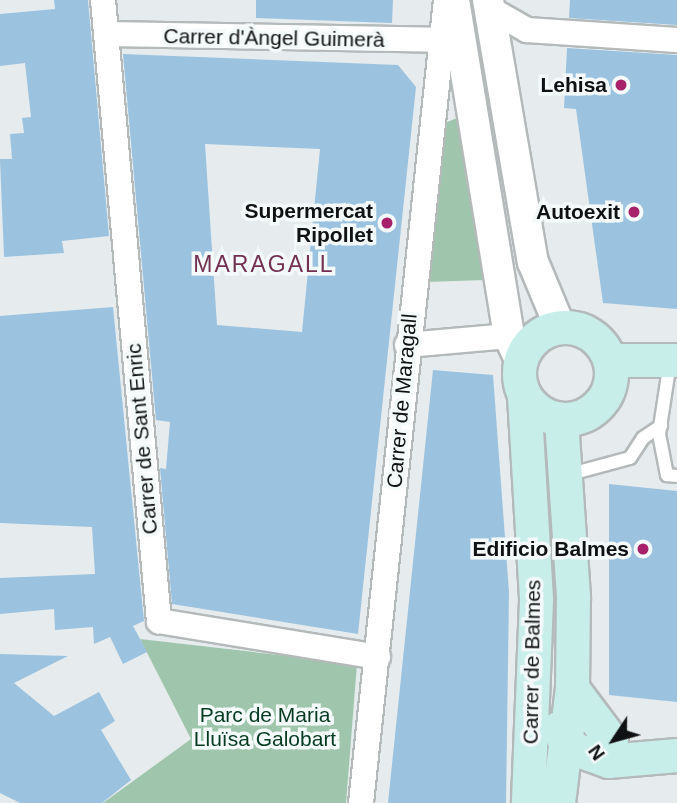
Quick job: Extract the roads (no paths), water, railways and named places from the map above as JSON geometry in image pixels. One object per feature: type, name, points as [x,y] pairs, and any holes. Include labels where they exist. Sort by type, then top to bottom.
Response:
[{"type":"main road","points":[[560,327],[590,334],[610,360],[611,382],[597,408],[561,420],[538,411],[524,396],[515,348],[560,327]]},
{"type":"main road","points":[[610,360],[675,362]]},
{"type":"main road","name":"Carrer de Balmes","points":[[524,396],[546,802]]},
{"type":"main road","name":"Carrer de Balmes","points":[[546,802],[567,746],[572,688],[561,420]]},
{"type":"main road","points":[[536,600],[550,634],[554,715],[567,746],[677,754]]},
{"type":"main road","points":[[572,688],[610,751]]},
{"type":"main road","points":[[546,802],[610,751]]},
{"type":"street","points":[[103,0],[106,34]]},
{"type":"street","name":"Carrer de Maragall","points":[[361,803],[378,657],[407,345],[446,0]]},
{"type":"street","points":[[407,345],[515,348],[454,0]]},
{"type":"street","points":[[489,4],[527,30],[677,40]]},
{"type":"street","points":[[489,4],[533,262],[560,327]]},
{"type":"street","name":"Carrer d'Àngel Guimerà","points":[[106,34],[442,40]]},
{"type":"street","name":"Carrer de Sant Enric","points":[[106,34],[159,621],[378,657]]},
{"type":"lane","points":[[675,362],[661,426],[667,475],[677,476]]},
{"type":"lane","points":[[565,475],[630,458],[643,438],[661,426]]},
{"type":"place","name":"Lehisa","points":[[621,85]]},
{"type":"place","name":"Autoexit","points":[[634,212]]},
{"type":"place","name":"Supermercat Ripollet","points":[[387,223]]},
{"type":"place","name":"Edificio Balmes","points":[[643,549]]},
{"type":"district","name":"MARAGALL","points":[[264,264]]},
{"type":"park label","name":"Parc de Maria Lluïsa Galobart","points":[[265,727]]}]
